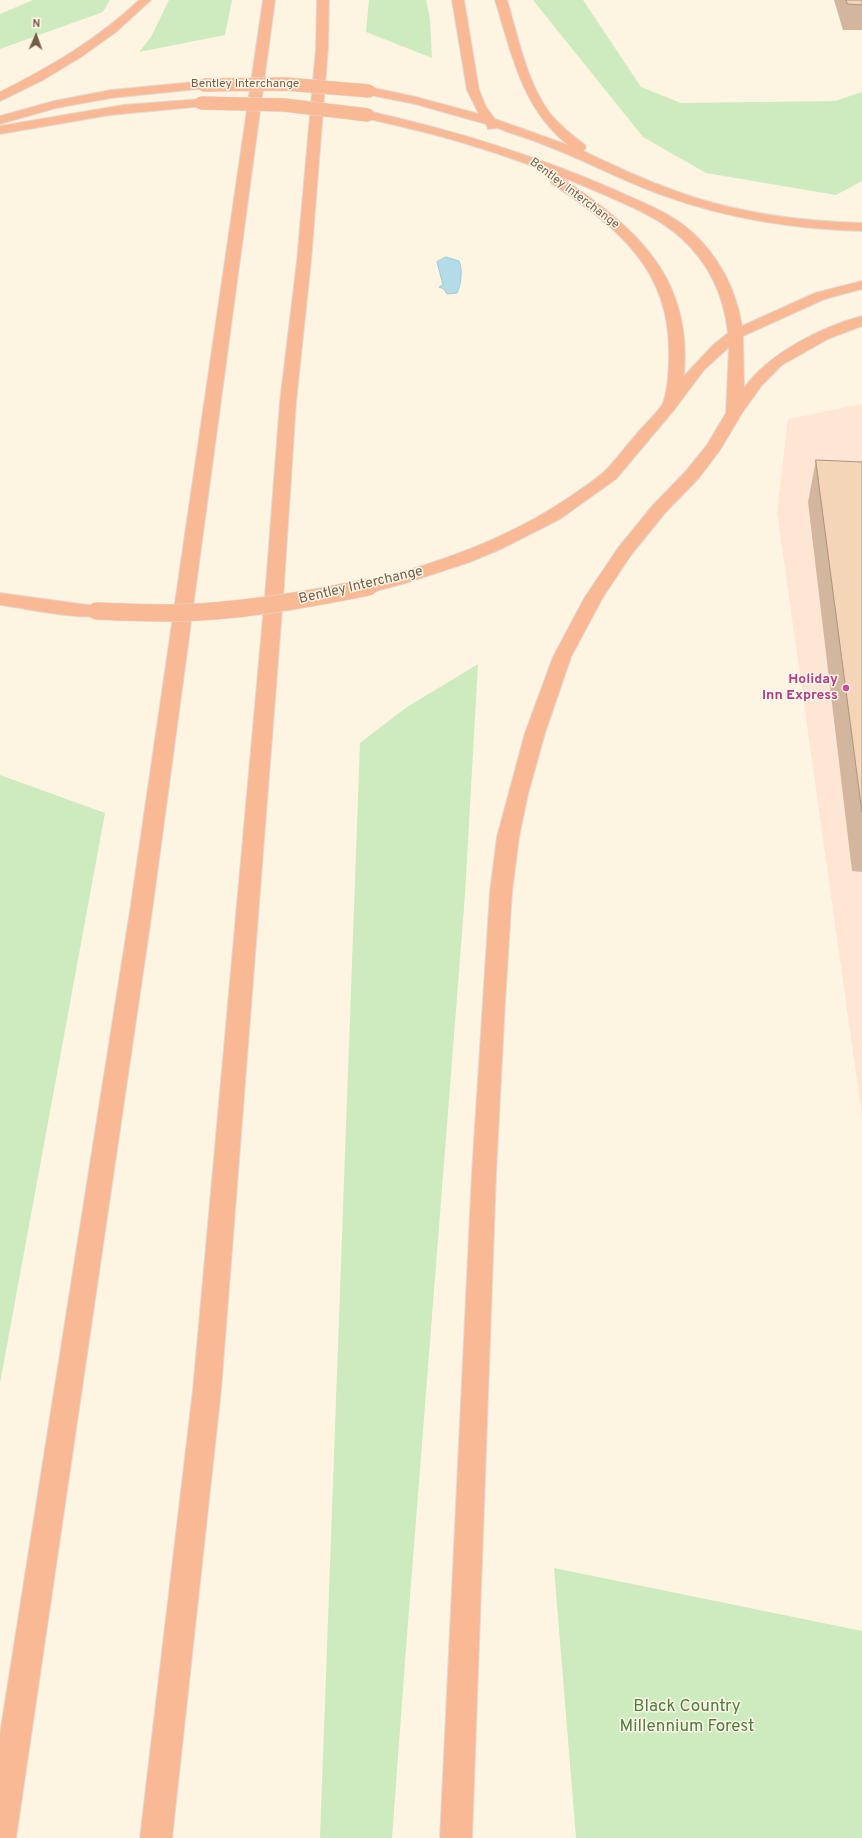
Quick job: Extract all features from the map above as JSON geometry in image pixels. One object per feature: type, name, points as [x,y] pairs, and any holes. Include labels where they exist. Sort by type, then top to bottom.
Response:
[{"type":"highway","points":[[0,97],[82,52],[122,22],[145,0]]},
{"type":"highway","points":[[0,1838],[141,911],[269,0]]},
{"type":"highway","points":[[156,1838],[207,1390],[275,584],[288,402],[304,261],[321,64],[323,0]]},
{"type":"highway","points":[[458,0],[474,90],[480,107],[489,122]]},
{"type":"highway","points":[[502,0],[527,79],[542,111],[570,140],[600,162],[620,173],[671,194],[722,209],[797,223],[862,227]]},
{"type":"highway","name":"Bentley Interchange","points":[[0,120],[47,106],[111,94],[204,84],[286,84],[369,91],[427,103],[489,122],[562,147],[620,173]]},
{"type":"highway","points":[[0,130],[33,126],[90,114],[134,108],[200,103],[271,103],[301,105],[368,115],[432,130],[528,160],[598,187],[657,214],[681,230],[707,259],[718,274],[730,304],[736,334],[736,387],[734,413]]},
{"type":"highway","name":"Bentley Interchange","points":[[489,122],[528,160],[598,209],[616,224],[645,253],[660,277],[670,302],[678,337],[675,380],[668,407]]},
{"type":"highway","name":"Bentley Interchange","points":[[0,599],[60,608],[96,611],[172,613],[245,608],[306,600],[369,587],[400,579],[464,558],[495,545],[554,514],[585,494],[610,475],[668,407],[699,367],[718,348],[736,334],[808,301],[862,285]]},
{"type":"highway","points":[[456,1838],[484,1173],[501,892],[508,837],[518,794],[535,733],[562,657],[594,597],[624,552],[659,509],[692,475],[714,447],[734,413],[756,382],[777,362],[823,336],[862,321]]},
{"type":"shaded area","points":[[862,404],[862,1116],[777,512],[788,419]]},
{"type":"green space","points":[[33,0],[110,0],[103,12],[0,49],[0,14]]},
{"type":"green space","points":[[169,0],[232,0],[225,35],[139,52],[151,37]]},
{"type":"green space","points":[[369,0],[426,0],[430,19],[432,58],[366,32]]},
{"type":"green space","points":[[533,0],[583,0],[641,87],[681,103],[835,101],[862,92],[862,181],[836,195],[706,173],[643,137]]},
{"type":"green space","points":[[478,664],[465,895],[392,1838],[320,1838],[360,743],[407,707]]},
{"type":"green space","points":[[0,775],[105,813],[0,1383]]},
{"type":"green space","name":"Black Country Millennium Forest","points":[[554,1568],[862,1631],[862,1838],[576,1838]]},
{"type":"water","points":[[446,257],[459,261],[460,264],[461,277],[460,286],[457,293],[447,294],[444,289],[439,287],[443,285],[437,262]]},
{"type":"building","points":[[846,0],[862,0],[862,5],[848,4]]},
{"type":"building","points":[[816,460],[862,462],[862,812]]},
{"type":"place","name":"Holiday Inn Express","points":[[846,688]]}]
